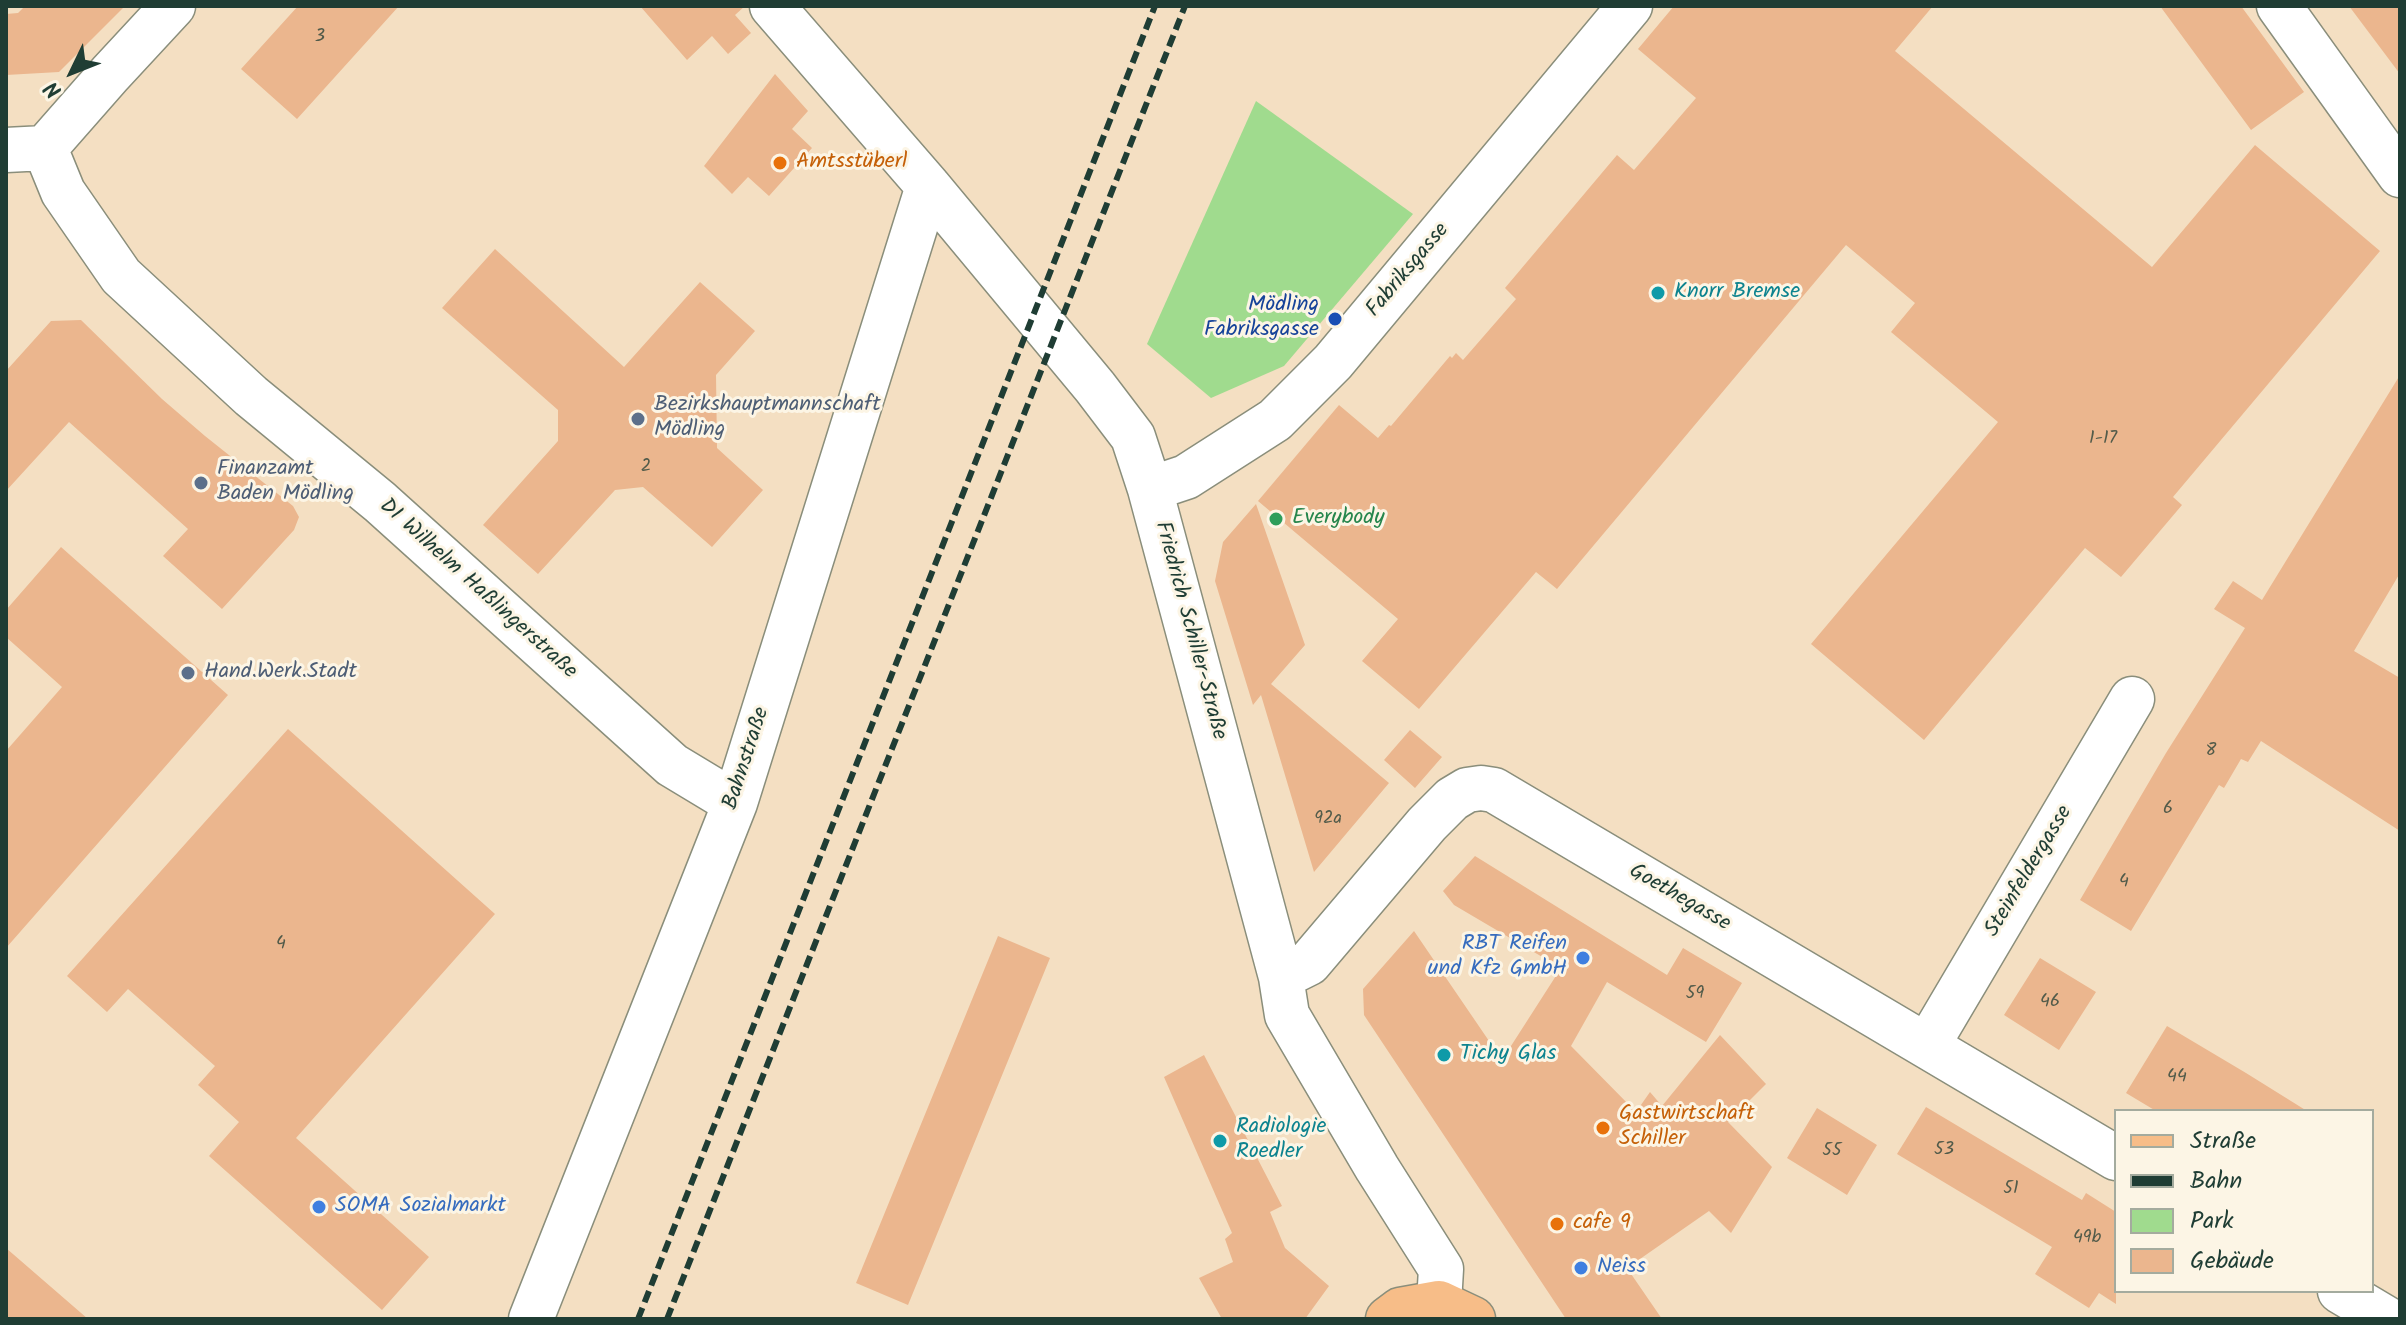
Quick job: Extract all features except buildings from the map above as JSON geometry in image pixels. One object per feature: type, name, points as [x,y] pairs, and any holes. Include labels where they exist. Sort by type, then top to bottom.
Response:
[{"type":"main road","points":[[1388,1319],[1400,1310],[1456,1311]]},
{"type":"street","points":[[26,149],[110,74],[173,6]]},
{"type":"street","name":"Friedrich Schiller-Straße","points":[[772,6],[928,186],[1133,437],[1150,489],[1281,977],[1287,1015],[1441,1269],[1456,1311]]},
{"type":"street","name":"Fabriksgasse","points":[[1150,489],[1186,477],[1275,420],[1333,362],[1630,6]]},
{"type":"street","points":[[2279,6],[2400,175]]},
{"type":"street","name":"DI Wilhelm Haßlingerstraße","points":[[26,149],[63,192],[131,286],[251,396],[380,502],[672,765],[735,803]]},
{"type":"street","name":"Bahnstraße","points":[[531,1319],[735,803],[928,186]]},
{"type":"street","name":"Steinfeldergasse","points":[[1927,1046],[2132,699]]},
{"type":"street","name":"Goethegasse","points":[[1281,977],[1309,963],[1427,824],[1452,799],[1467,790],[1494,790],[2114,1157]]},
{"type":"street","points":[[2343,1293],[2387,1319]]},
{"type":"green space","points":[[1256,101],[1413,214],[1284,366],[1211,398],[1147,344]]},
{"type":"railway","points":[[638,1319],[1155,6]]},
{"type":"railway","points":[[667,1319],[1185,6]]},
{"type":"place","name":"Amtsstüberl","points":[[780,163]]},
{"type":"place","name":"Knorr Bremse","points":[[1658,293]]},
{"type":"place","name":"Mödling Fabriksgasse","points":[[1335,319]]},
{"type":"place","name":"Bezirkshauptmannschaft Mödling","points":[[638,419]]},
{"type":"place","name":"Finanzamt Baden Mödling","points":[[201,483]]},
{"type":"place","name":"Everybody","points":[[1276,519]]},
{"type":"place","name":"Hand.Werk.Stadt","points":[[188,673]]},
{"type":"place","name":"RBT Reifen und Kfz GmbH","points":[[1583,958]]},
{"type":"place","name":"Tichy Glas","points":[[1444,1055]]},
{"type":"place","name":"Gastwirtschaft Schiller","points":[[1603,1128]]},
{"type":"place","name":"Radiologie Roedler","points":[[1220,1141]]},
{"type":"place","name":"SOMA Sozialmarkt","points":[[319,1207]]},
{"type":"place","name":"cafe 9","points":[[1557,1224]]},
{"type":"place","name":"Neiss","points":[[1581,1268]]}]
